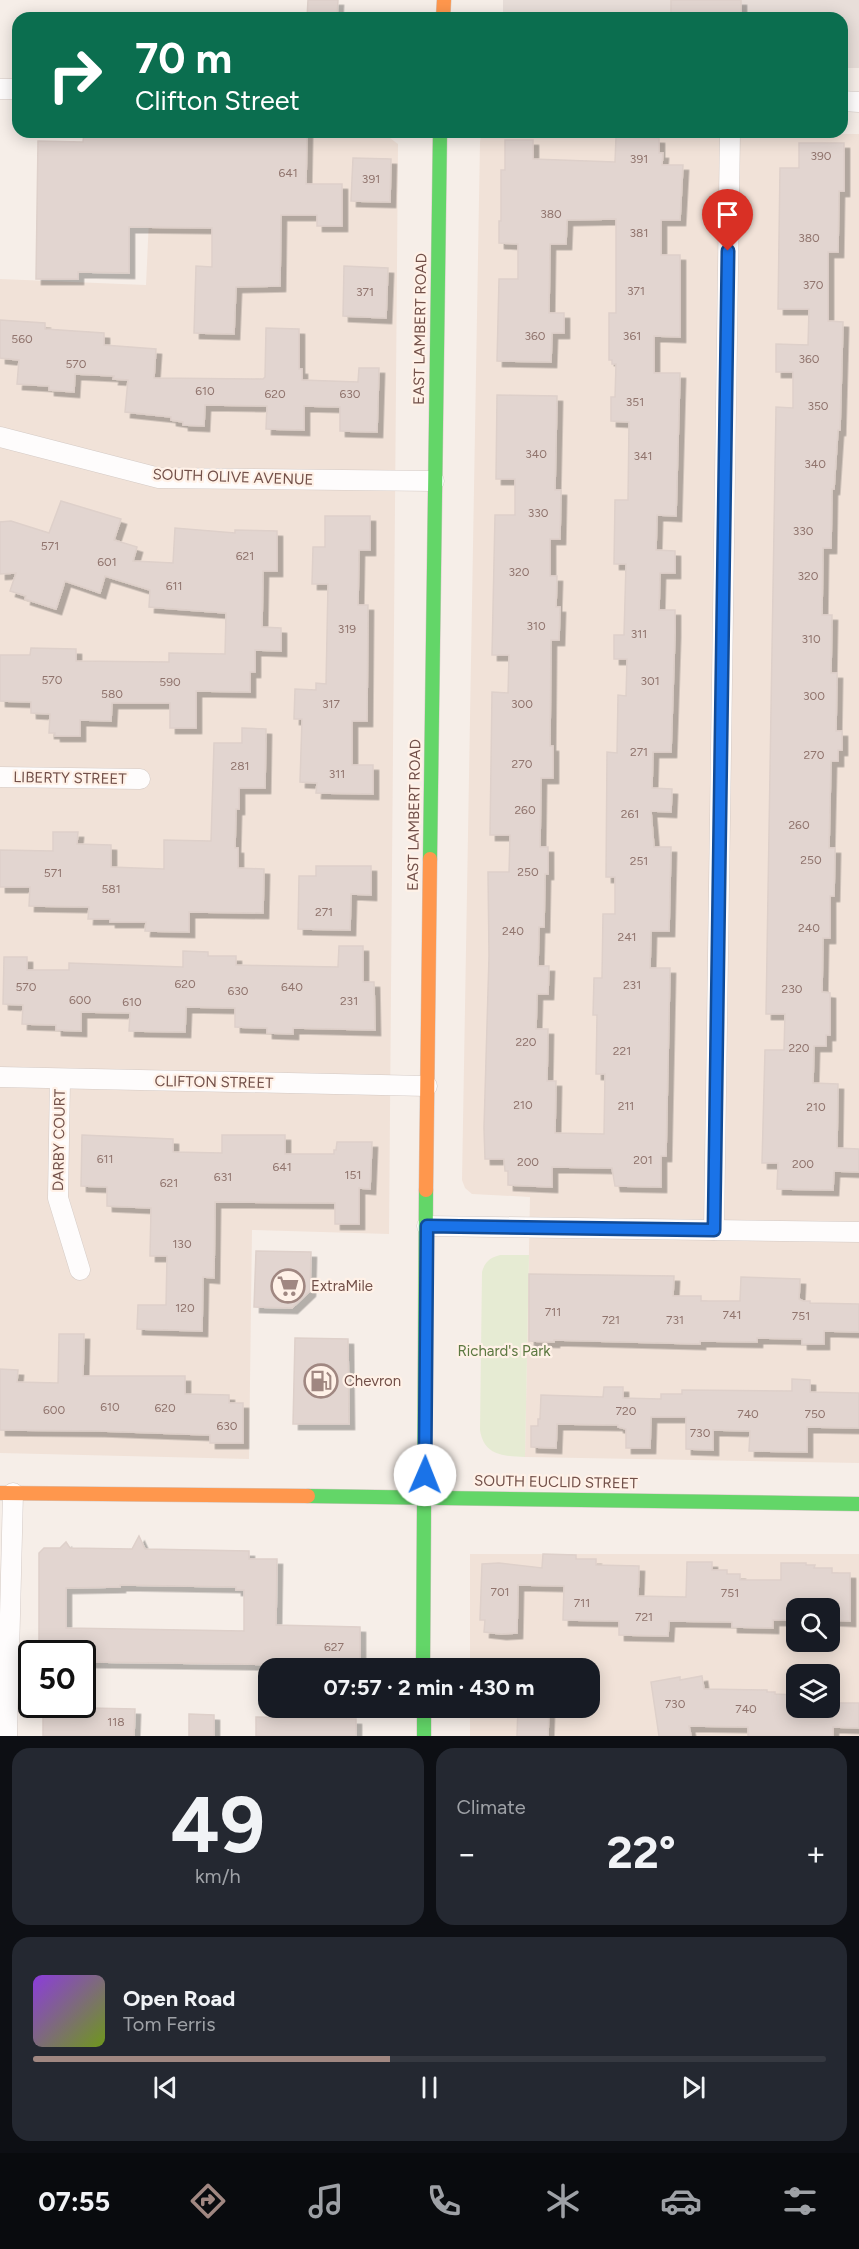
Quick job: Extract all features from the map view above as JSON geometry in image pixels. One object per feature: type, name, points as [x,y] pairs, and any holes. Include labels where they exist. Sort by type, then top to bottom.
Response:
[{"type":"main road","name":"EAST LAMBERT ROAD","points":[[423,1658],[427,1086],[440,138]]},
{"type":"main road","name":"SOUTH EUCLID STREET","points":[[6,1493],[572,1498],[859,1504]]},
{"type":"main road","points":[[424,1718],[424,1736]]},
{"type":"street","points":[[714,1230],[730,138]]},
{"type":"street","name":"SOUTH OLIVE AVENUE","points":[[0,437],[159,478],[434,481]]},
{"type":"street","name":"LIBERTY STREET","points":[[0,777],[140,779]]},
{"type":"street","name":"CLIFTON STREET","points":[[0,1077],[427,1086]]},
{"type":"street","name":"DARBY COURT","points":[[60,1079],[58,1198],[80,1270]]},
{"type":"street","points":[[427,1226],[859,1232]]},
{"type":"street","points":[[6,1493],[7,1736]]},
{"type":"shaded area","points":[[503,0],[859,0],[859,68],[848,68],[848,12],[503,12]]},
{"type":"shaded area","points":[[848,134],[859,134],[859,1463],[525,1457],[530,1197],[472,1194],[465,1188],[462,1180],[481,138],[848,138]]},
{"type":"shaded area","points":[[153,138],[390,138],[398,144],[389,1234],[252,1230],[249,1459],[0,1453],[0,279],[146,285]]},
{"type":"shaded area","points":[[470,1554],[859,1554],[859,1736],[470,1736],[470,1718],[600,1718],[600,1658],[470,1658]]},
{"type":"green space","name":"Richard's Park","points":[[500,1255],[529,1255],[525,1457],[503,1455],[490,1450],[482,1439],[480,1430],[482,1272],[488,1261]]},
{"type":"building","points":[[308,0],[338,0],[337,12],[307,12]]},
{"type":"building","points":[[671,0],[741,0],[741,12],[671,12]]},
{"type":"building","points":[[83,138],[307,138],[306,184],[342,184],[342,226],[317,226],[317,215],[281,215],[280,286],[236,287],[234,334],[194,333],[196,266],[212,267],[212,228],[129,227],[129,273],[78,272],[78,279],[36,279],[38,141],[83,142]]},
{"type":"building","points":[[616,138],[659,138],[659,153],[663,153],[662,165],[683,165],[680,220],[661,220],[661,255],[680,255],[680,337],[654,336],[654,373],[680,373],[676,516],[657,515],[656,550],[675,551],[675,573],[660,573],[659,610],[675,610],[671,752],[653,752],[652,788],[672,789],[671,812],[651,811],[654,847],[671,847],[669,931],[651,931],[650,968],[670,968],[666,1156],[661,1156],[661,1187],[615,1186],[612,1168],[552,1167],[552,1187],[508,1185],[508,1171],[505,1171],[504,1159],[485,1159],[484,1128],[489,956],[488,872],[509,872],[510,835],[490,835],[492,692],[508,693],[509,655],[492,655],[495,515],[515,515],[515,479],[496,479],[497,395],[557,396],[555,490],[561,490],[560,539],[550,539],[550,576],[557,576],[556,607],[560,607],[559,640],[551,640],[550,746],[553,746],[553,778],[541,778],[540,847],[548,847],[548,874],[545,874],[544,927],[539,927],[538,966],[549,966],[548,994],[537,994],[536,1029],[548,1029],[547,1081],[556,1081],[555,1133],[604,1134],[605,1074],[596,1074],[597,1015],[593,1015],[594,978],[602,978],[603,914],[615,914],[615,877],[606,877],[607,752],[617,753],[618,695],[626,696],[627,659],[614,659],[614,635],[624,635],[626,564],[614,564],[615,500],[628,500],[629,422],[611,421],[611,397],[615,397],[616,364],[612,364],[612,360],[609,360],[609,313],[616,313],[616,219],[567,220],[566,244],[550,244],[549,313],[564,313],[564,333],[552,333],[551,362],[497,361],[499,279],[518,279],[518,244],[499,243],[501,170],[505,170],[505,140],[533,140],[533,159],[615,162]]},
{"type":"building","points":[[799,143],[844,143],[844,191],[839,191],[838,252],[828,252],[828,321],[843,322],[840,430],[838,430],[834,489],[832,489],[831,548],[823,548],[822,615],[832,615],[831,673],[837,673],[836,731],[842,731],[842,750],[838,750],[838,761],[831,761],[829,848],[835,848],[834,896],[830,896],[830,938],[823,938],[822,992],[830,993],[830,1035],[826,1035],[826,1046],[814,1046],[813,1083],[838,1084],[837,1148],[859,1149],[859,1172],[834,1171],[833,1190],[777,1189],[778,1163],[762,1163],[765,1050],[784,1050],[785,1014],[766,1014],[776,407],[793,408],[793,372],[776,372],[776,344],[808,345],[809,309],[778,309],[780,168],[799,168]]},
{"type":"building","points":[[353,158],[391,159],[390,202],[351,201]]},
{"type":"building","points":[[344,266],[388,268],[386,318],[343,316]]},
{"type":"building","points":[[0,320],[45,323],[45,329],[104,333],[104,345],[156,349],[154,378],[263,379],[265,377],[266,328],[299,329],[299,369],[302,369],[302,380],[358,382],[359,368],[379,368],[377,432],[340,431],[340,407],[304,406],[304,430],[266,429],[267,406],[205,405],[204,426],[183,425],[183,422],[171,420],[171,417],[125,412],[128,380],[113,379],[114,376],[75,374],[74,392],[49,390],[49,386],[17,384],[19,360],[0,358]]},
{"type":"building","points":[[61,501],[121,519],[114,540],[137,547],[133,561],[173,563],[175,528],[235,533],[235,530],[277,531],[277,571],[263,571],[262,627],[281,628],[281,651],[255,650],[255,672],[250,672],[250,692],[196,691],[196,728],[170,728],[170,703],[112,703],[111,721],[80,720],[80,736],[55,736],[55,733],[49,733],[50,714],[31,713],[31,702],[0,701],[0,655],[30,655],[31,648],[76,649],[76,661],[169,662],[169,653],[225,654],[226,613],[149,607],[150,590],[105,576],[100,593],[65,581],[56,609],[25,599],[26,596],[10,591],[16,573],[0,574],[0,522],[11,521],[49,533]]},
{"type":"building","points":[[325,516],[370,516],[370,550],[359,550],[358,605],[368,605],[367,721],[352,721],[352,765],[373,765],[373,794],[316,793],[317,783],[300,782],[302,719],[294,719],[295,689],[316,690],[316,683],[326,684],[328,584],[312,584],[313,547],[325,547]]},
{"type":"building","points":[[242,728],[266,729],[265,788],[239,788],[235,848],[238,848],[238,868],[264,869],[263,913],[189,912],[189,932],[145,931],[146,922],[110,922],[110,919],[88,919],[89,907],[29,906],[30,887],[0,887],[0,850],[53,851],[53,832],[78,832],[77,844],[111,845],[111,867],[164,869],[164,840],[211,841],[214,743],[242,743]]},
{"type":"building","points":[[316,866],[371,866],[371,895],[351,894],[350,930],[298,929],[299,876],[316,876]]},
{"type":"building","points":[[339,946],[363,946],[363,982],[374,982],[375,1030],[293,1028],[293,1034],[267,1033],[267,1028],[235,1027],[235,1008],[186,1007],[185,1032],[129,1031],[130,1013],[81,1012],[81,1031],[56,1030],[56,1025],[22,1024],[23,1005],[3,1004],[4,957],[27,957],[27,970],[69,970],[69,963],[183,967],[183,951],[208,952],[208,956],[236,956],[236,965],[338,967]]},
{"type":"building","points":[[82,1135],[173,1139],[173,1152],[222,1153],[222,1135],[285,1135],[285,1154],[334,1154],[337,1142],[372,1142],[370,1189],[359,1188],[359,1224],[335,1224],[335,1203],[215,1202],[214,1278],[203,1277],[202,1331],[137,1329],[138,1305],[166,1305],[167,1256],[150,1256],[151,1208],[107,1206],[107,1187],[81,1186]]},
{"type":"building","points":[[256,1251],[311,1252],[310,1291],[292,1308],[254,1307]]},
{"type":"building","points":[[529,1274],[674,1276],[673,1296],[701,1296],[701,1301],[740,1301],[741,1277],[800,1279],[799,1299],[803,1301],[859,1304],[859,1332],[824,1331],[824,1344],[802,1344],[802,1339],[757,1338],[757,1342],[700,1341],[700,1344],[529,1341]]},
{"type":"building","points":[[59,1334],[84,1334],[83,1376],[185,1376],[185,1394],[229,1395],[229,1403],[243,1403],[243,1443],[210,1443],[210,1435],[0,1430],[0,1369],[18,1370],[17,1382],[58,1383]]},
{"type":"building","name":"Chevron","points":[[295,1338],[348,1339],[349,1424],[293,1424]]},
{"type":"building","points":[[792,1379],[810,1380],[810,1392],[859,1393],[859,1428],[807,1427],[807,1452],[749,1451],[750,1431],[713,1430],[713,1450],[686,1449],[686,1417],[651,1417],[650,1448],[626,1448],[626,1429],[618,1425],[557,1424],[556,1448],[531,1447],[531,1426],[538,1426],[541,1395],[603,1397],[604,1387],[623,1387],[623,1398],[661,1399],[661,1394],[682,1394],[682,1390],[792,1391]]},
{"type":"building","points":[[139,1536],[145,1549],[249,1551],[249,1559],[277,1559],[276,1625],[360,1627],[360,1658],[258,1658],[258,1664],[96,1662],[96,1640],[39,1640],[39,1553],[44,1548],[60,1548],[66,1542],[70,1548],[132,1549]],"holes":[[[120,1585],[236,1587],[236,1590],[244,1590],[244,1631],[66,1628],[66,1588],[120,1587]]]},
{"type":"building","points":[[543,1554],[576,1555],[576,1559],[596,1559],[596,1565],[639,1566],[638,1596],[686,1597],[687,1562],[712,1562],[712,1570],[727,1570],[727,1574],[740,1574],[740,1580],[781,1580],[781,1563],[806,1563],[806,1565],[815,1565],[814,1568],[832,1568],[832,1573],[850,1573],[850,1621],[840,1620],[840,1598],[786,1598],[786,1620],[773,1620],[773,1628],[732,1627],[732,1622],[669,1621],[668,1636],[619,1635],[619,1621],[563,1620],[564,1586],[518,1585],[517,1633],[484,1632],[485,1620],[480,1620],[482,1564],[499,1563],[542,1568]]},
{"type":"building","points":[[702,1676],[704,1689],[767,1690],[775,1694],[786,1695],[786,1718],[840,1718],[840,1703],[859,1703],[859,1728],[833,1727],[833,1736],[748,1736],[748,1727],[689,1726],[691,1736],[659,1736],[651,1682],[680,1677],[680,1680]]},
{"type":"building","points":[[96,1708],[135,1709],[134,1736],[43,1736],[43,1718],[96,1718]]},
{"type":"building","points":[[189,1714],[214,1715],[214,1736],[189,1736]]},
{"type":"building","points":[[256,1717],[356,1719],[356,1736],[256,1736]]},
{"type":"building","points":[[518,1718],[549,1718],[548,1736],[517,1736]]},
{"type":"traffic: fast","points":[[430,859],[440,138]]},
{"type":"traffic: fast","points":[[423,1658],[426,1190]]},
{"type":"traffic: fast","points":[[308,1496],[859,1504]]},
{"type":"traffic: fast","points":[[424,1718],[424,1736]]},
{"type":"traffic: slow","points":[[443,12],[444,0]]},
{"type":"traffic: slow","points":[[426,1190],[430,859]]},
{"type":"traffic: slow","points":[[0,1493],[308,1496]]},
{"type":"place","name":"ExtraMile","points":[[288,1286]]},
{"type":"place","name":"Chevron","points":[[321,1381]]},
{"type":"route","points":[[425,1475],[427,1226],[714,1230],[728,251]]}]
